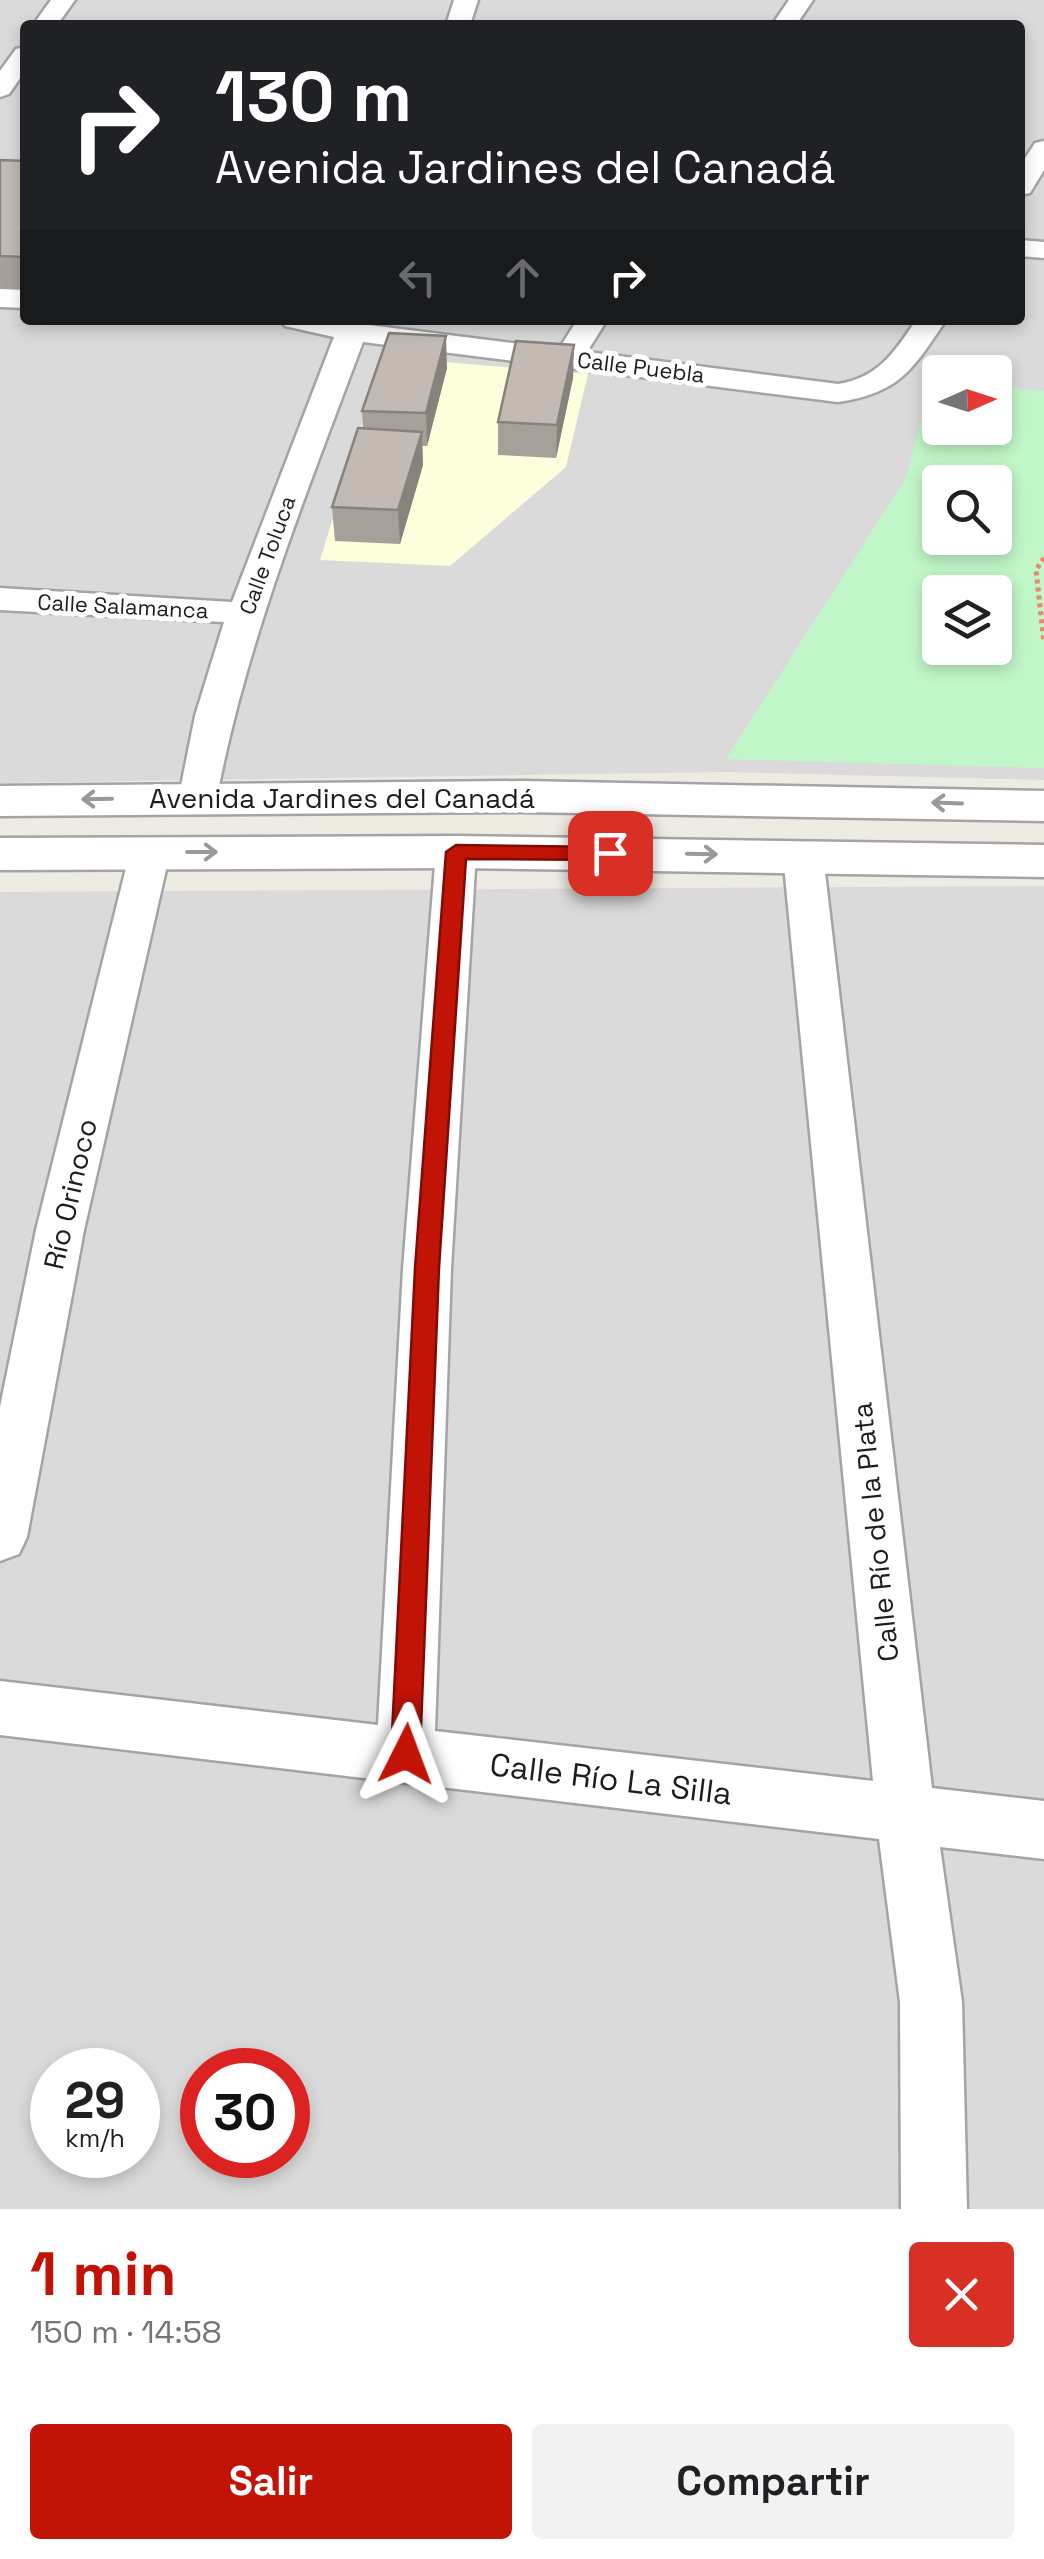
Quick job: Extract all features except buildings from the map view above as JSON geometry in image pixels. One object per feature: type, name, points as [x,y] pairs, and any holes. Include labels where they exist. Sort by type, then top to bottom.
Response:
[{"type":"street","points":[[7,88],[20,63]]},
{"type":"street","points":[[1025,179],[1044,149]]},
{"type":"street","points":[[568,357],[589,325]]},
{"type":"street","name":"Calle Puebla","points":[[354,326],[838,393],[869,390],[892,377],[928,325]]},
{"type":"street","name":"Calle Toluca","points":[[198,796],[214,716],[245,613],[354,326]]},
{"type":"street","name":"Calle Salamanca","points":[[0,599],[245,613]]},
{"type":"street","name":"Avenida Jardines del Canadá","points":[[0,801],[198,796],[788,798],[1044,806]]},
{"type":"street","name":"Río Orinoco","points":[[0,1537],[60,1230],[150,852]]},
{"type":"street","points":[[406,1754],[427,1268],[456,852]]},
{"type":"street","name":"Avenida Jardines del Canadá","points":[[0,854],[456,852],[1044,861]]},
{"type":"street","name":"Calle Río de la Plata","points":[[803,855],[906,1816],[931,2002],[934,2209]]},
{"type":"street","name":"Calle Río La Silla","points":[[0,1708],[1044,1830]]},
{"type":"path","points":[[1044,558],[1036,570],[1044,643]]},
{"type":"shaded area","points":[[0,0],[1044,0],[1044,780],[727,772],[0,783]]},
{"type":"shaded area","points":[[394,358],[588,374],[566,467],[450,566],[320,560],[381,363]]},
{"type":"shaded area","points":[[1044,886],[1044,2209],[0,2209],[0,892]]},
{"type":"green space","points":[[1012,388],[1044,391],[1044,768],[726,759],[906,478],[922,417],[922,445],[1012,445]]},
{"type":"route","points":[[406,1754],[427,1268],[456,852],[610,853]]}]
